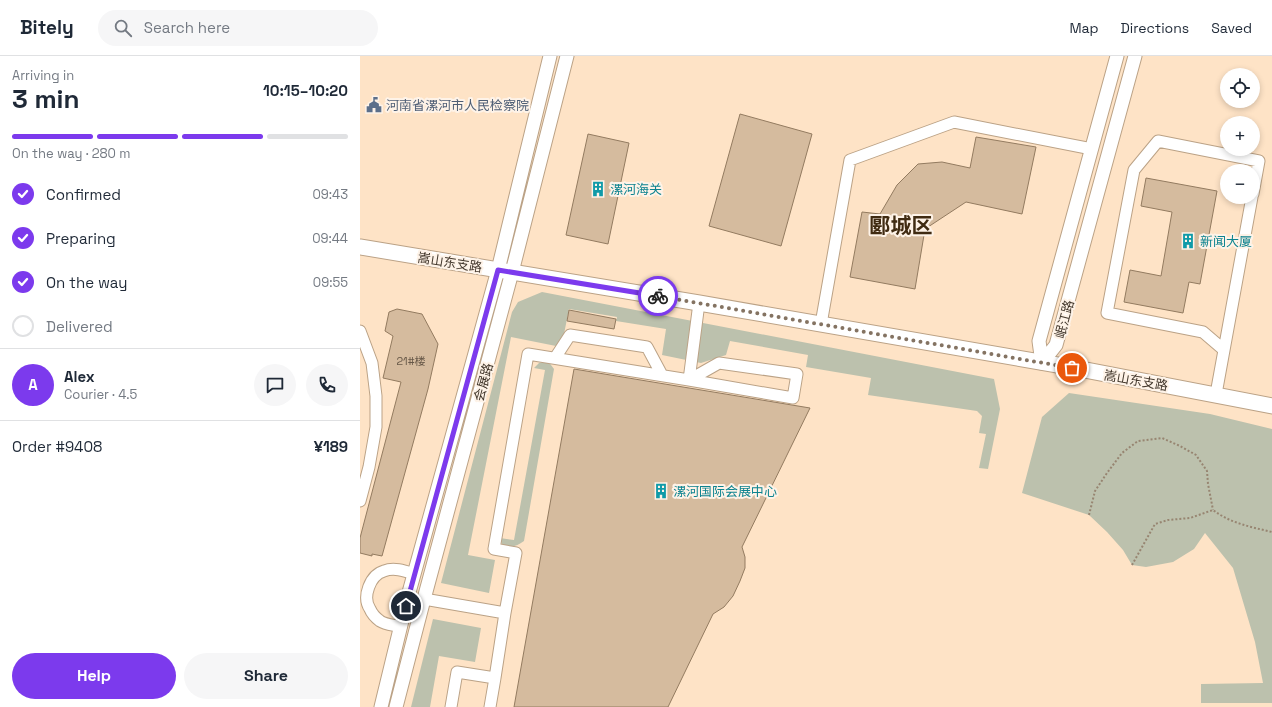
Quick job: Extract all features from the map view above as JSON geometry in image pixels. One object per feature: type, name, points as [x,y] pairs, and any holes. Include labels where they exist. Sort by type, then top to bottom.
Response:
[{"type":"main road","name":"嵩山东支路","points":[[360,247],[821,324],[1216,394],[1272,406]]},
{"type":"street","name":"会展路","points":[[396,707],[505,271],[550,56]]},
{"type":"street","name":"会展路","points":[[381,707],[414,574],[505,271],[567,56]]},
{"type":"street","name":"岷江路","points":[[1042,363],[1039,341],[1117,56]]},
{"type":"street","name":"岷江路","points":[[1042,363],[1056,345],[1135,56]]},
{"type":"street","points":[[821,324],[850,160],[954,122],[1092,149]]},
{"type":"street","points":[[1224,350],[1203,332],[1107,313],[1134,170],[1158,141],[1259,161],[1258,164]]},
{"type":"street","points":[[1216,394],[1251,204]]},
{"type":"street","points":[[689,380],[700,303]]},
{"type":"street","points":[[360,331],[372,363],[376,396],[376,427],[369,467],[360,501]]},
{"type":"street","points":[[555,358],[570,335],[647,347],[662,375]]},
{"type":"street","points":[[490,707],[516,553],[494,549],[528,354],[662,375],[689,380],[792,398],[797,374],[719,363],[689,380]]},
{"type":"street","points":[[401,627],[381,621],[375,616],[369,608],[364,591],[377,574],[385,570],[402,570],[414,574]]},
{"type":"street","points":[[408,596],[505,613]]},
{"type":"street","points":[[451,707],[457,672],[495,678]]},
{"type":"path","points":[[1088,515],[1095,491],[1122,452],[1138,441],[1162,438],[1196,455],[1207,471],[1213,510],[1222,517],[1244,525],[1272,532]]},
{"type":"path","points":[[1132,565],[1155,524],[1168,520],[1190,518],[1213,510]]},
{"type":"green space","points":[[542,292],[994,379],[1000,409],[988,469],[979,468],[986,434],[979,433],[982,416],[977,411],[868,395],[871,378],[806,367],[808,355],[730,341],[726,355],[701,363],[662,355],[666,329],[616,321],[617,317],[569,309],[563,339],[556,346],[511,337],[468,555],[495,560],[489,593],[441,583],[512,312],[518,302]]},
{"type":"green space","points":[[548,361],[554,369],[524,541],[516,546],[508,546],[502,544],[500,538],[514,540],[545,370],[534,368],[539,363]]},
{"type":"green space","points":[[1069,393],[1210,414],[1272,429],[1272,703],[1201,703],[1201,684],[1263,683],[1255,642],[1233,568],[1205,533],[1194,549],[1173,562],[1146,567],[1132,565],[1123,550],[1089,515],[1022,493],[1042,417]]},
{"type":"green space","points":[[433,619],[481,628],[475,662],[439,656],[430,707],[411,707]]},
{"type":"building","points":[[740,114],[812,134],[781,246],[709,226]]},
{"type":"building","name":"漯河海关","points":[[588,134],[629,143],[608,244],[566,235]]},
{"type":"building","points":[[976,137],[1036,147],[1022,214],[966,202],[925,229],[915,289],[850,277],[862,212],[880,214],[897,185],[918,164],[942,162],[970,168]]},
{"type":"building","name":"新闻大厦","points":[[1146,178],[1217,191],[1200,284],[1189,282],[1183,313],[1124,302],[1130,270],[1161,276],[1172,212],[1141,206]]},
{"type":"building","points":[[397,309],[422,314],[438,344],[428,389],[382,556],[372,554],[372,556],[360,553],[360,538],[401,382],[383,378],[393,336],[385,331],[389,312]]},
{"type":"building","points":[[569,310],[616,319],[614,329],[567,321]]},
{"type":"building","name":"漯河国际会展中心","points":[[574,369],[810,408],[742,547],[745,557],[745,568],[733,596],[724,607],[713,614],[668,707],[514,707]]},
{"type":"way so far","points":[[658,296],[1072,368]]},
{"type":"place","name":"河南省漯河市人民检察院","points":[[374,105]]},
{"type":"place","name":"漯河海关","points":[[598,189]]},
{"type":"place","name":"新闻大厦","points":[[1188,241]]},
{"type":"place","name":"漯河国际会展中心","points":[[661,491]]},
{"type":"district","name":"郾城区","points":[[901,226]]},
{"type":"route","points":[[406,606],[498,270],[658,296]]}]
